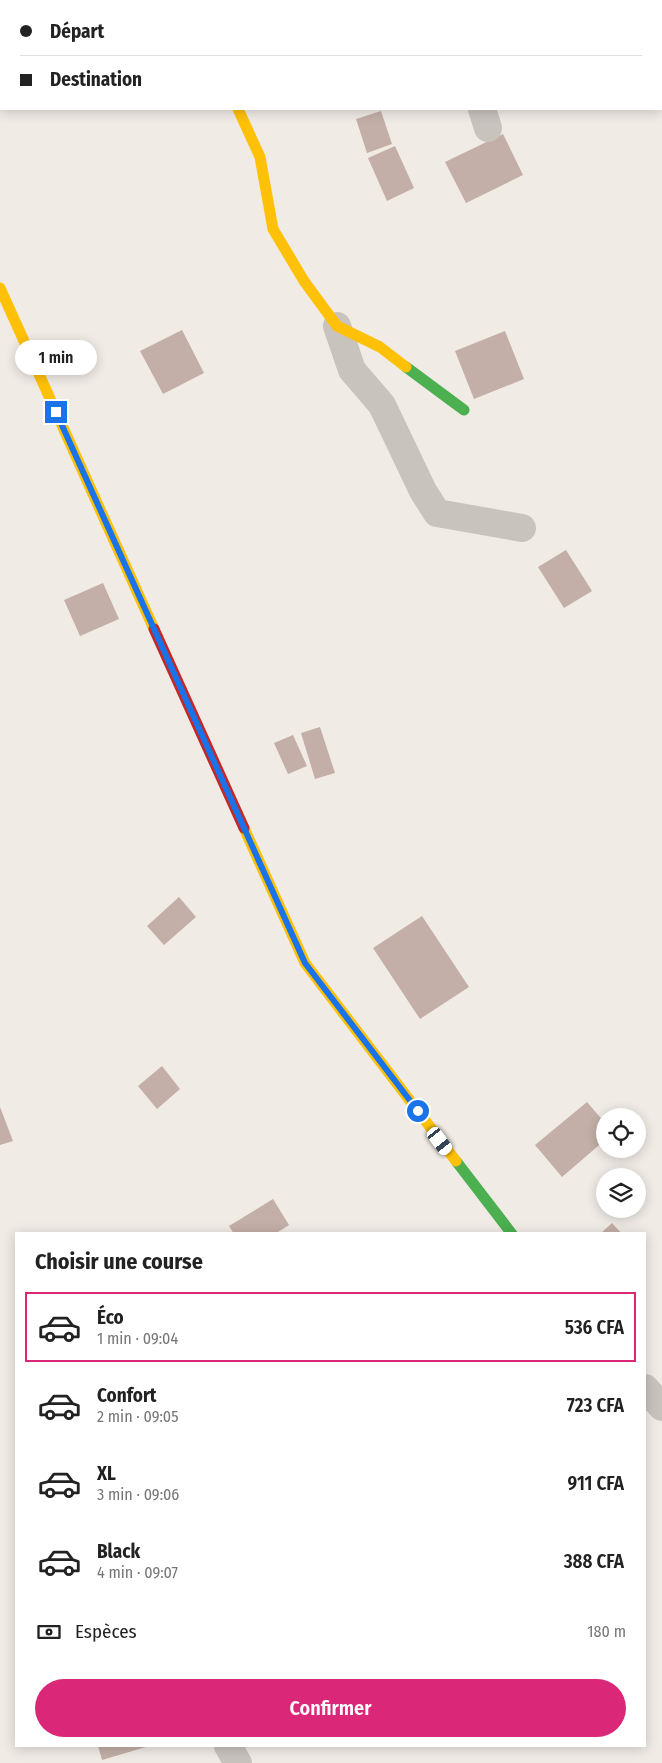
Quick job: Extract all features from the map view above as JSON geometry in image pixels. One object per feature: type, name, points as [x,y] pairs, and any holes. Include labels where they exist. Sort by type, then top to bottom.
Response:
[{"type":"street","points":[[238,110],[260,157],[272,229],[304,281],[336,326],[352,370],[382,405],[423,491],[437,513],[522,528]]},
{"type":"street","points":[[0,288],[305,963],[510,1232]]},
{"type":"street","points":[[336,326],[380,347],[464,410]]},
{"type":"street","points":[[646,1389],[662,1407]]},
{"type":"street","points":[[229,1747],[238,1763]]},
{"type":"building","points":[[381,111],[392,144],[367,153],[356,119]]},
{"type":"building","points":[[503,134],[523,175],[466,203],[445,162]]},
{"type":"building","points":[[395,146],[414,188],[387,201],[368,158]]},
{"type":"building","points":[[182,330],[204,373],[163,394],[140,351]]},
{"type":"building","points":[[505,331],[524,379],[474,399],[455,351]]},
{"type":"building","points":[[566,550],[592,591],[564,608],[538,567]]},
{"type":"building","points":[[103,583],[119,619],[80,636],[64,600]]},
{"type":"building","points":[[320,727],[335,773],[315,779],[301,733]]},
{"type":"building","points":[[293,735],[307,766],[288,774],[274,743]]},
{"type":"building","points":[[179,897],[196,917],[164,945],[147,926]]},
{"type":"building","points":[[422,916],[469,987],[420,1019],[373,948]]},
{"type":"building","points":[[162,1066],[180,1089],[157,1109],[138,1086]]},
{"type":"building","points":[[587,1102],[596,1112],[596,1148],[562,1177],[535,1145]]},
{"type":"building","points":[[0,1107],[13,1141],[0,1145]]},
{"type":"building","points":[[273,1199],[289,1225],[278,1232],[233,1232],[229,1226]]},
{"type":"building","points":[[612,1223],[620,1232],[602,1232]]},
{"type":"building","points":[[98,1747],[146,1747],[102,1760]]},
{"type":"traffic: fast","points":[[406,367],[464,410]]},
{"type":"traffic: fast","points":[[456,1161],[510,1232]]},
{"type":"traffic: slow","points":[[238,110],[260,157],[273,229],[304,281],[337,326],[380,347],[406,367]]},
{"type":"traffic: slow","points":[[0,288],[154,629]]},
{"type":"traffic: slow","points":[[244,828],[305,963],[456,1161]]},
{"type":"traffic: jam","points":[[154,629],[244,828]]},
{"type":"route","points":[[56,412],[305,963],[418,1111]]}]
